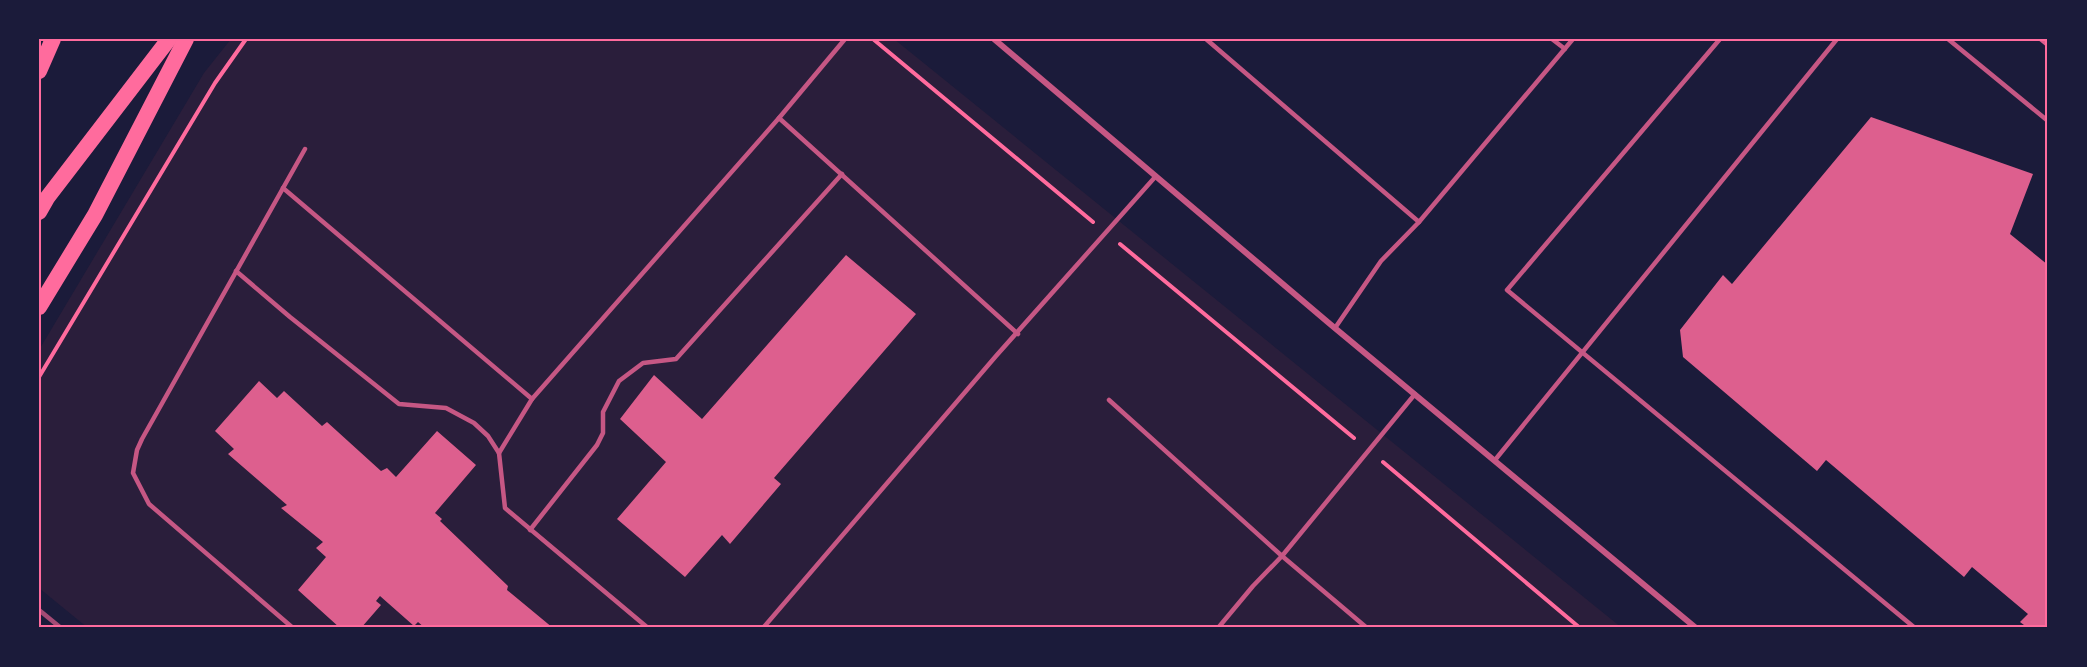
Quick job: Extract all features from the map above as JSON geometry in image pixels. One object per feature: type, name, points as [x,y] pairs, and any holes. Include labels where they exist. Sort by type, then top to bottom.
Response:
[{"type":"highway","points":[[39,70],[53,39]]},
{"type":"highway","points":[[39,212],[47,198],[169,39]]},
{"type":"highway","points":[[39,307],[96,215],[186,39]]},
{"type":"street","points":[[994,39],[1335,328],[1696,628]]},
{"type":"lane","points":[[499,453],[532,399],[779,118],[844,39]]},
{"type":"lane","points":[[1206,39],[1419,222]]},
{"type":"lane","points":[[1552,39],[1565,49]]},
{"type":"lane","points":[[1335,328],[1381,261],[1419,222],[1573,39]]},
{"type":"lane","points":[[1720,39],[1507,290],[1915,628]]},
{"type":"lane","points":[[1495,460],[1837,39]]},
{"type":"lane","points":[[1948,39],[2048,121]]},
{"type":"lane","points":[[779,118],[1018,334]]},
{"type":"lane","points":[[293,628],[149,504],[133,473],[136,450],[304,149]]},
{"type":"lane","points":[[530,530],[597,446],[603,433],[603,412],[619,381],[643,363],[676,359],[842,174]]},
{"type":"lane","points":[[764,628],[996,356],[1018,334],[1156,176]]},
{"type":"lane","points":[[282,188],[532,399]]},
{"type":"lane","points":[[236,271],[399,404],[446,408],[474,423],[488,436],[499,453],[505,508],[648,628]]},
{"type":"lane","points":[[1218,628],[1282,556],[1415,394]]},
{"type":"lane","points":[[1109,400],[1282,556],[1368,628]]},
{"type":"path","points":[[39,377],[215,83],[246,39]]},
{"type":"path","points":[[873,39],[1580,628]]},
{"type":"shaded area","points":[[231,39],[894,39],[1622,628],[88,628],[39,588],[39,350],[204,73]]},
{"type":"building","points":[[2037,39],[2048,39],[2048,48]]},
{"type":"building","points":[[1871,117],[2033,174],[2010,234],[2048,265],[2048,628],[2028,628],[2020,622],[2028,614],[1972,567],[1964,577],[1826,460],[1817,471],[1683,357],[1680,330],[1723,275],[1732,284]]},
{"type":"building","points":[[846,255],[916,314],[774,478],[781,484],[730,544],[722,535],[685,577],[617,519],[666,462],[620,419],[654,375],[702,419]]},
{"type":"building","points":[[259,381],[277,398],[284,391],[322,426],[327,422],[381,471],[387,468],[396,477],[437,431],[476,465],[435,513],[442,519],[440,521],[508,586],[507,590],[553,628],[425,628],[418,622],[414,626],[380,596],[376,601],[381,605],[361,628],[340,628],[298,590],[326,557],[316,548],[323,542],[281,508],[287,505],[228,454],[234,449],[215,431]]},
{"type":"railway","points":[[39,610],[61,628]]}]
